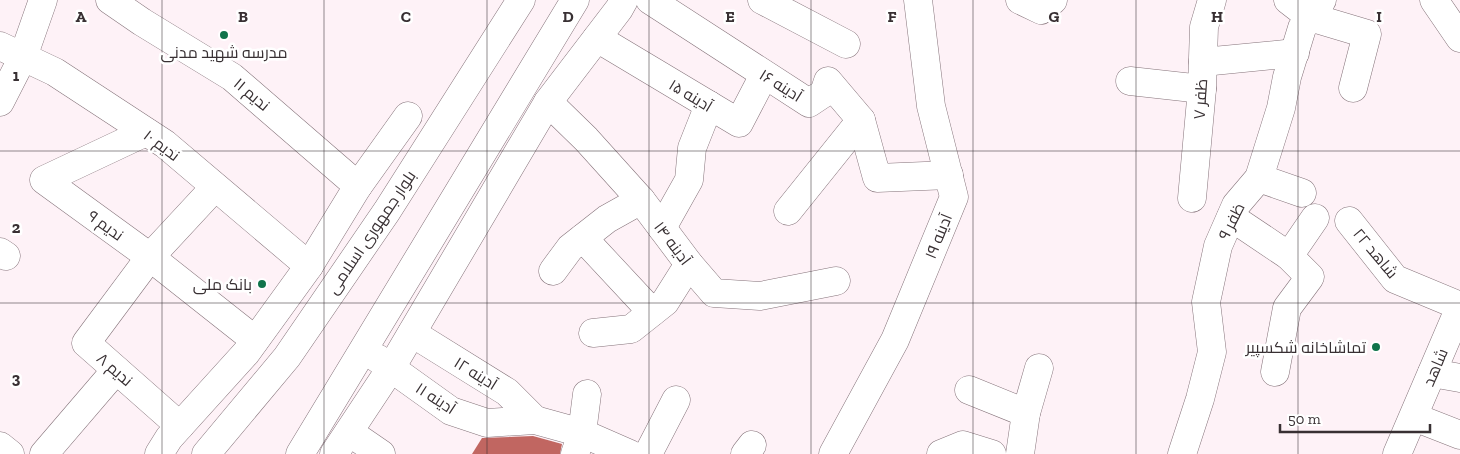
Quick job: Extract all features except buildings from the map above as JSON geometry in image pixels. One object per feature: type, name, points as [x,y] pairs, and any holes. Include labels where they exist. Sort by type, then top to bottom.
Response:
[{"type":"street","points":[[0,102],[12,51],[42,0]]},
{"type":"street","name":"ندیم ۱۱","points":[[110,0],[142,22],[232,77],[358,186]]},
{"type":"street","points":[[300,454],[575,0]]},
{"type":"street","points":[[334,454],[391,368],[548,102],[624,0]]},
{"type":"street","name":"آدینه ۱۶","points":[[650,0],[809,103],[824,93],[828,81],[861,120],[877,178],[949,176]]},
{"type":"street","points":[[762,0],[846,44]]},
{"type":"street","name":"آدینه ۱۹","points":[[833,454],[895,340],[954,197],[931,106],[918,0]]},
{"type":"street","name":"ظفر ۷","points":[[1192,198],[1202,89],[1204,28],[1212,0]]},
{"type":"street","points":[[1288,0],[1316,9],[1367,34],[1353,88]]},
{"type":"street","points":[[1434,0],[1460,38]]},
{"type":"street","name":"بلوار جمهوری اسلامی","points":[[206,454],[287,356],[387,211],[510,4]]},
{"type":"street","name":"ظفر ۹","points":[[1182,454],[1200,399],[1212,352],[1206,302],[1218,246],[1236,205],[1259,178],[1281,108],[1287,77],[1302,28],[1316,9]]},
{"type":"street","name":"آدینه ۱۵","points":[[597,38],[739,123],[764,75]]},
{"type":"street","name":"ندیم ۱۰","points":[[12,51],[55,72],[165,144],[309,266]]},
{"type":"street","points":[[1203,62],[1295,53]]},
{"type":"street","points":[[1130,80],[1202,89]]},
{"type":"street","name":"آدینه ۱۴","points":[[548,102],[586,139],[641,200],[689,264],[714,293],[760,296],[836,281]]},
{"type":"street","points":[[662,228],[689,180],[692,148],[709,105]]},
{"type":"street","points":[[159,454],[180,426],[246,353],[309,266],[358,186],[408,116]]},
{"type":"street","points":[[788,211],[861,120]]},
{"type":"street","name":"ندیم ۹","points":[[146,132],[44,180],[150,256],[255,340]]},
{"type":"street","points":[[1259,178],[1302,193]]},
{"type":"street","points":[[150,256],[215,187]]},
{"type":"street","points":[[553,271],[570,248],[607,219],[641,200]]},
{"type":"street","points":[[1231,217],[1289,256],[1310,277],[1287,308],[1275,372]]},
{"type":"street","points":[[1289,256],[1315,218]]},
{"type":"street","name":"شاهد ۲۲","points":[[1349,221],[1395,279],[1460,307]]},
{"type":"street","points":[[583,238],[652,312]]},
{"type":"street","name":"ندیم ۸","points":[[150,256],[86,343],[180,426]]},
{"type":"street","points":[[593,334],[631,329],[665,302],[689,264]]},
{"type":"street","name":"شاهد","points":[[1397,454],[1460,307]]},
{"type":"street","points":[[272,317],[298,340]]},
{"type":"street","name":"آدینه ۱۲","points":[[412,333],[507,392],[535,420]]},
{"type":"street","name":"آدینه ۱۱","points":[[364,349],[451,411],[487,423],[535,420],[579,443],[630,454]]},
{"type":"street","points":[[1020,454],[1026,413],[1038,368]]},
{"type":"street","points":[[44,454],[116,370]]},
{"type":"street","points":[[1432,373],[1460,378]]},
{"type":"street","points":[[969,390],[1026,413]]},
{"type":"street","points":[[579,443],[587,394]]},
{"type":"street","points":[[648,454],[676,400]]},
{"type":"street","points":[[1414,417],[1460,435]]},
{"type":"street","points":[[289,454],[317,426]]},
{"type":"street","points":[[349,432],[381,454]]},
{"type":"street","points":[[941,454],[963,445],[992,454]]},
{"type":"street","points":[[0,446],[10,454]]},
{"type":"place","name":"مدرسه شهید مدنی","points":[[224,35]]},
{"type":"place","name":"بانک ملی","points":[[262,284]]},
{"type":"place","name":"تماشاخانه شکسپیر","points":[[1376,347]]}]
